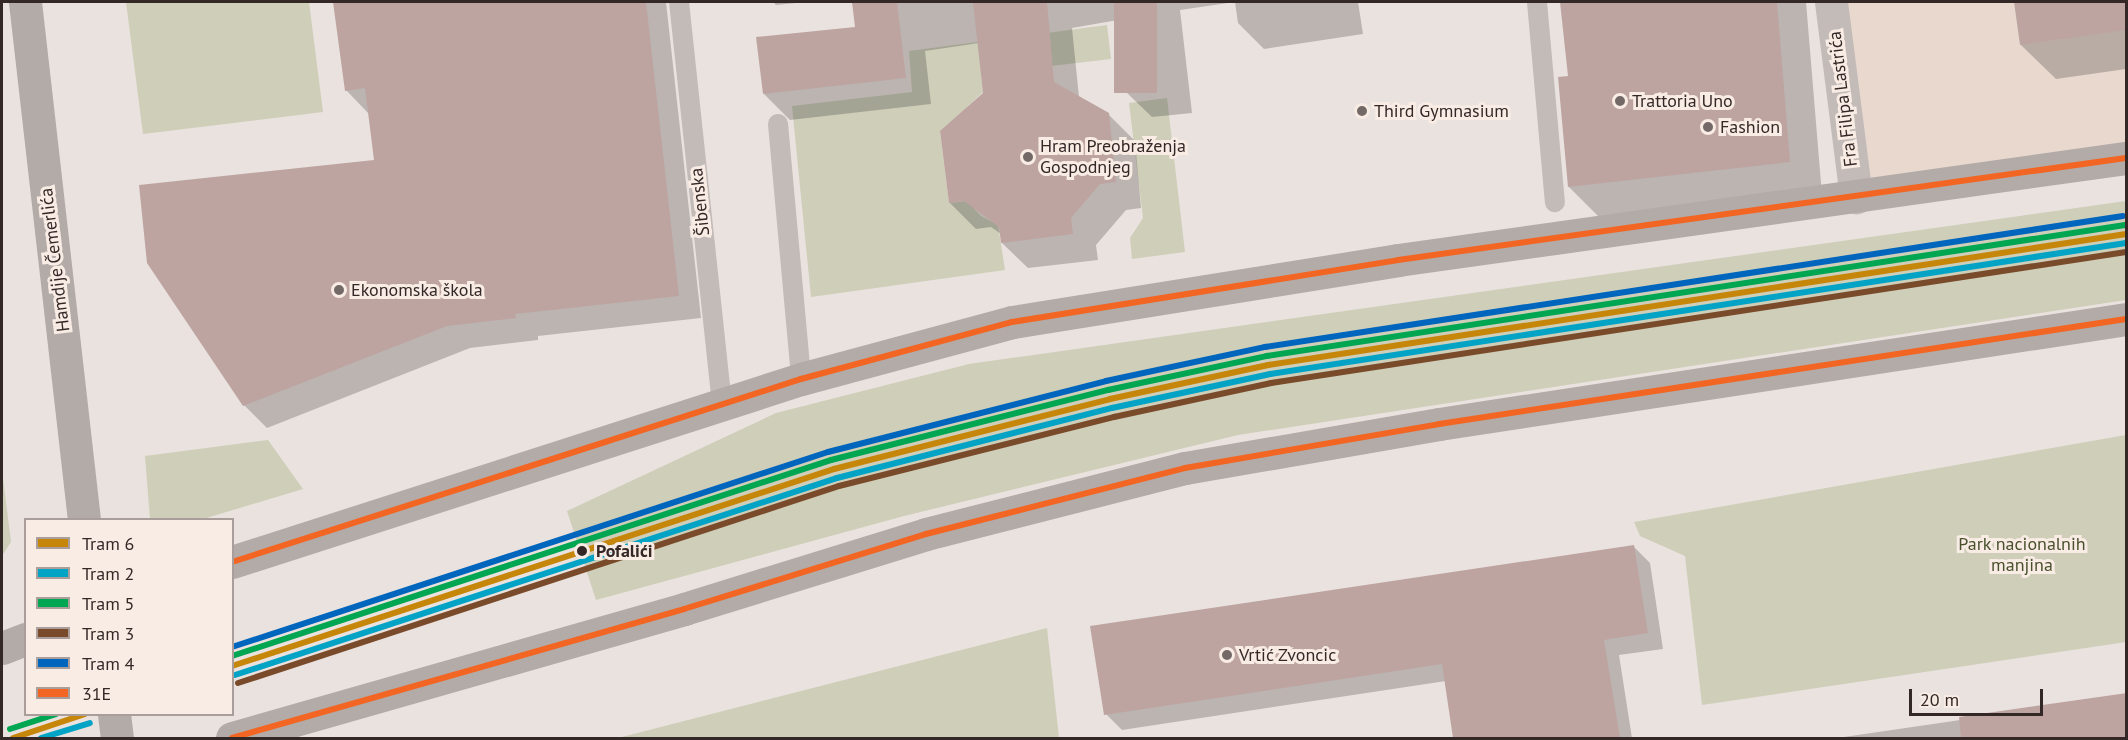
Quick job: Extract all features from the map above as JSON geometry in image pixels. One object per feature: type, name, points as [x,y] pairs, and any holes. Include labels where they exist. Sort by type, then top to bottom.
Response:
[{"type":"main road","name":"Hamdije Čemerlića","points":[[25,2],[84,518]]},
{"type":"main road","points":[[234,561],[722,403],[801,379],[1012,322],[1138,299],[2127,158]]},
{"type":"main road","points":[[232,738],[684,609],[927,534],[1185,468],[1439,423],[2127,319]]},
{"type":"main road","points":[[2,648],[24,640]]},
{"type":"main road","points":[[114,716],[117,738]]},
{"type":"street","name":"Fra Filipa Lastrića","points":[[1832,2],[1856,197]]},
{"type":"lane","name":"Šibenska","points":[[679,2],[722,403]]},
{"type":"lane","points":[[1537,2],[1555,202]]},
{"type":"lane","points":[[778,124],[801,379]]},
{"type":"green space","points":[[126,2],[309,2],[323,112],[143,134]]},
{"type":"green space","points":[[1107,25],[1111,59],[981,74],[983,92],[967,107],[958,129],[940,132],[949,203],[967,201],[981,216],[998,225],[1005,270],[811,297],[792,106],[912,92],[909,51]]},
{"type":"green space","points":[[1167,98],[1185,252],[1132,259],[1130,238],[1143,218],[1129,103]]},
{"type":"green space","points":[[2126,201],[2126,300],[1238,435],[904,516],[596,600],[567,511],[776,413],[969,364]]},
{"type":"green space","name":"Park nacionalnih manjina","points":[[2126,435],[2126,642],[1702,705],[1685,556],[1640,536],[1634,522]]},
{"type":"green space","points":[[268,440],[303,489],[206,518],[150,518],[145,456]]},
{"type":"green space","points":[[2,470],[11,542],[2,556]]},
{"type":"green space","points":[[1047,628],[1059,738],[618,738]]},
{"type":"shaded area","points":[[1831,2],[2014,2],[2020,45],[2126,30],[2126,158],[1856,197]]},
{"type":"building","points":[[333,2],[646,2],[679,296],[515,314],[516,318],[447,326],[243,406],[147,263],[139,185],[374,160],[365,88],[345,91]]},
{"type":"building","points":[[852,2],[897,2],[906,78],[763,94],[756,37],[855,27]]},
{"type":"building","name":"Hram Preobraženja Gospodnjeg","points":[[973,2],[1047,2],[1054,82],[1109,113],[1116,182],[1100,184],[1071,218],[1073,234],[1001,243],[999,227],[964,201],[949,203],[940,131],[983,93]]},
{"type":"building","points":[[1114,2],[1157,2],[1157,93],[1114,93]]},
{"type":"building","points":[[1560,2],[1777,2],[1790,162],[1568,187],[1558,77],[1568,76]]},
{"type":"building","points":[[2014,2],[2127,2],[2127,30],[2020,45]]},
{"type":"building","points":[[1634,545],[1648,633],[1604,640],[1620,738],[1453,738],[1442,664],[1104,715],[1090,626]]},
{"type":"building","points":[[2127,693],[2127,738],[1961,738],[1959,717]]},
{"type":"tram line","name":"4","points":[[234,646],[828,452],[1106,381],[1265,347],[2123,216]]},
{"type":"tram line","name":"5","points":[[234,655],[831,460],[1108,390],[1267,356],[2125,225]]},
{"type":"tram line","name":"6","points":[[234,665],[834,469],[1110,399],[1268,365],[2126,234]]},
{"type":"tram line","name":"2","points":[[235,675],[837,478],[1112,408],[1270,374],[2126,243]]},
{"type":"tram line","name":"3","points":[[238,683],[839,486],[1114,417],[1271,383],[2126,252]]},
{"type":"tram line","name":"5","points":[[10,729],[50,716]]},
{"type":"tram line","name":"6","points":[[13,738],[79,716]]},
{"type":"tram line","name":"2","points":[[41,738],[90,723]]},
{"type":"transit line","name":"31E","points":[[234,561],[801,379],[1012,322],[1398,260],[2126,158]]},
{"type":"transit line","name":"31E","points":[[232,738],[684,609],[926,534],[1185,468],[1439,424],[2126,319]]},
{"type":"place","name":"Trattoria Uno","points":[[1620,101]]},
{"type":"place","name":"Third Gymnasium","points":[[1362,111]]},
{"type":"place","name":"Fashion","points":[[1708,127]]},
{"type":"place","name":"Hram Preobraženja Gospodnjeg","points":[[1028,157]]},
{"type":"place","name":"Ekonomska škola","points":[[339,290]]},
{"type":"place","name":"Pofalići","points":[[582,551]]},
{"type":"place","name":"Vrtić Zvoncic","points":[[1227,655]]}]
